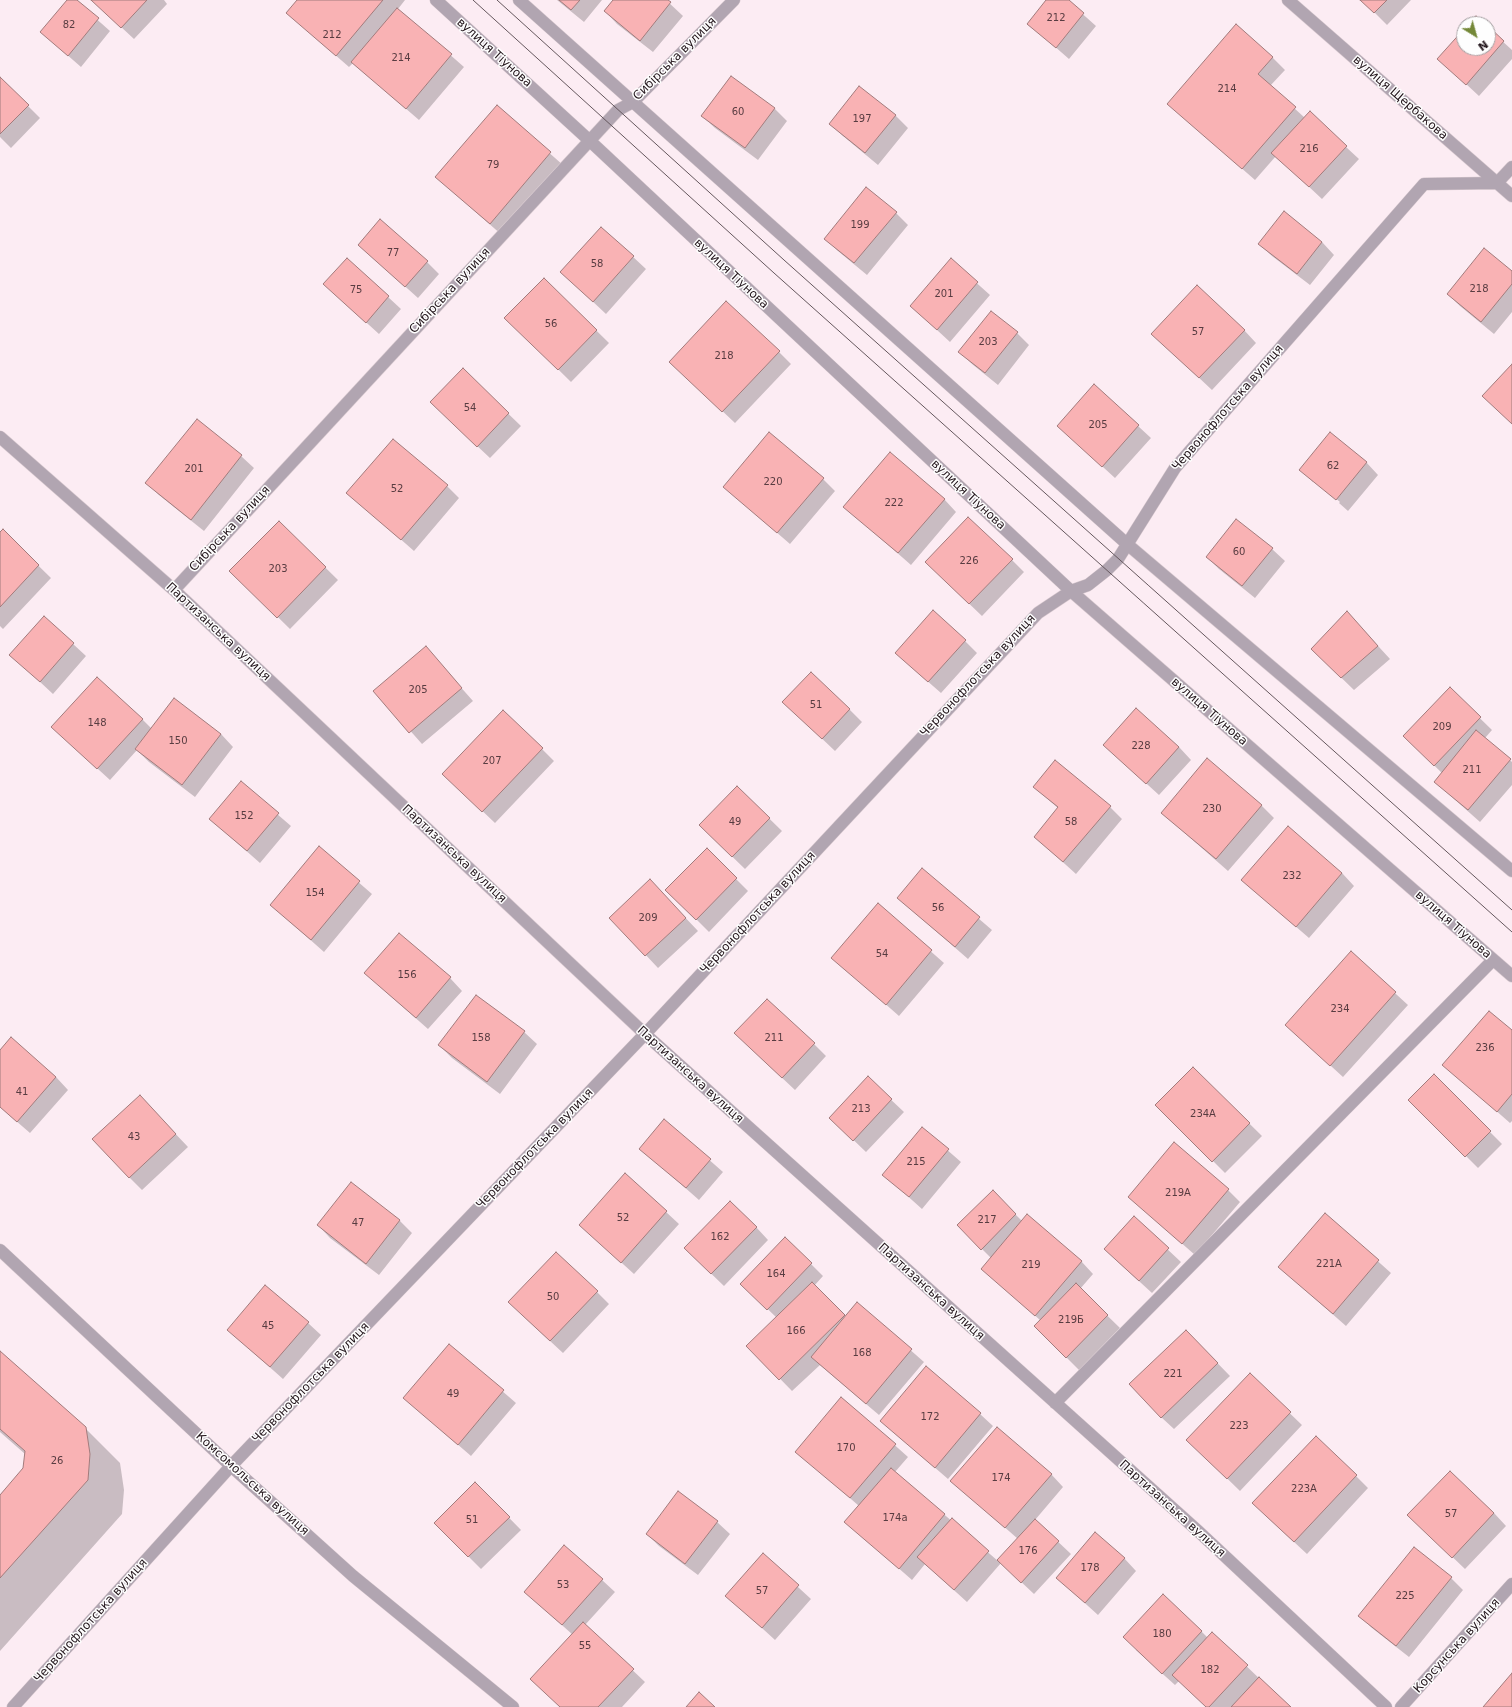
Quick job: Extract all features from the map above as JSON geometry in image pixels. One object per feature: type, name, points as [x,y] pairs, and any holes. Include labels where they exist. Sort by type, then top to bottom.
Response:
[{"type":"street","name":"вулиця Тіунова","points":[[436,0],[590,141],[1070,591],[1512,976]]},
{"type":"street","points":[[519,0],[1127,544],[1512,871]]},
{"type":"street","name":"Сибірська вулиця","points":[[174,590],[618,110],[634,102],[734,0]]},
{"type":"street","name":"вулиця Щербакова","points":[[1288,0],[1512,196]]},
{"type":"street","points":[[1497,183],[1512,167]]},
{"type":"street","name":"Червонофлотська вулиця","points":[[13,1707],[231,1466],[645,1034],[1038,613],[1070,591],[1088,585],[1118,559],[1175,468],[1424,184],[1497,183]]},
{"type":"street","name":"Партизанська вулиця","points":[[0,437],[174,590],[645,1034],[1198,1531],[1386,1707]]},
{"type":"street","points":[[1055,1403],[1493,960]]},
{"type":"street","name":"Комсомольська вулиця","points":[[0,1250],[231,1466],[353,1576],[514,1707]]},
{"type":"street","name":"Корсунська вулиця","points":[[1401,1707],[1512,1584]]},
{"type":"building","points":[[67,0],[77,0],[99,18],[68,56],[40,32]]},
{"type":"building","points":[[91,0],[147,0],[121,28]]},
{"type":"building","points":[[297,0],[383,0],[336,56],[286,13]]},
{"type":"building","points":[[559,0],[580,0],[571,10]]},
{"type":"building","points":[[613,0],[668,0],[671,2],[640,41],[604,11]]},
{"type":"building","points":[[1046,0],[1069,0],[1084,13],[1056,48],[1027,24]]},
{"type":"building","points":[[1360,0],[1387,0],[1374,13]]},
{"type":"building","points":[[397,8],[452,54],[406,109],[351,62]]},
{"type":"building","points":[[1236,24],[1273,57],[1258,74],[1296,107],[1242,169],[1167,104]]},
{"type":"building","points":[[1496,34],[1504,41],[1496,50]]},
{"type":"building","points":[[1456,38],[1456,56],[1491,56],[1466,85],[1437,59]]},
{"type":"building","points":[[731,76],[775,108],[745,148],[701,116]]},
{"type":"building","points":[[0,77],[29,105],[0,134]]},
{"type":"building","points":[[859,86],[896,115],[865,153],[829,124]]},
{"type":"building","points":[[497,105],[551,152],[490,224],[435,177]]},
{"type":"building","points":[[1310,111],[1347,146],[1309,187],[1271,153]]},
{"type":"building","points":[[866,187],[897,212],[854,263],[824,239]]},
{"type":"building","points":[[1284,211],[1322,242],[1297,274],[1258,244]]},
{"type":"building","points":[[380,219],[428,261],[405,287],[358,245]]},
{"type":"building","points":[[601,227],[634,256],[593,302],[560,272]]},
{"type":"building","points":[[1484,248],[1512,271],[1512,284],[1481,322],[1447,294]]},
{"type":"building","points":[[347,258],[389,296],[366,323],[323,284]]},
{"type":"building","points":[[951,258],[978,282],[937,330],[910,306]]},
{"type":"building","points":[[544,278],[597,330],[558,370],[504,318]]},
{"type":"building","points":[[1197,285],[1245,330],[1199,378],[1151,334]]},
{"type":"building","points":[[726,301],[780,351],[722,412],[669,362]]},
{"type":"building","points":[[991,311],[1018,332],[985,373],[958,352]]},
{"type":"building","points":[[1512,364],[1512,424],[1482,396]]},
{"type":"building","points":[[463,368],[509,413],[477,447],[430,402]]},
{"type":"building","points":[[1094,384],[1139,425],[1102,467],[1057,426]]},
{"type":"building","points":[[197,419],[242,455],[191,520],[145,483]]},
{"type":"building","points":[[769,432],[824,478],[777,533],[723,487]]},
{"type":"building","points":[[1330,432],[1367,462],[1336,500],[1299,470]]},
{"type":"building","points":[[393,439],[448,485],[401,540],[346,493]]},
{"type":"building","points":[[890,452],[945,499],[898,553],[843,507]]},
{"type":"building","points":[[968,517],[1013,559],[969,604],[925,562]]},
{"type":"building","points":[[1236,519],[1273,548],[1242,586],[1206,557]]},
{"type":"building","points":[[279,521],[326,567],[277,618],[229,571]]},
{"type":"building","points":[[3,529],[39,565],[0,607],[0,532]]},
{"type":"building","points":[[933,610],[966,640],[928,682],[895,653]]},
{"type":"building","points":[[1347,611],[1378,646],[1341,678],[1311,649]]},
{"type":"building","points":[[44,616],[74,643],[40,682],[9,655]]},
{"type":"building","points":[[426,646],[462,688],[409,733],[373,691]]},
{"type":"building","points":[[811,672],[850,709],[822,739],[782,702]]},
{"type":"building","points":[[97,677],[143,719],[97,769],[51,727]]},
{"type":"building","points":[[1450,687],[1481,717],[1434,766],[1403,736]]},
{"type":"building","points":[[174,698],[221,734],[182,785],[135,749]]},
{"type":"building","points":[[1136,708],[1179,747],[1146,784],[1103,745]]},
{"type":"building","points":[[503,710],[543,748],[482,812],[442,774]]},
{"type":"building","points":[[1476,730],[1511,759],[1468,810],[1434,782]]},
{"type":"building","points":[[1207,758],[1262,805],[1216,859],[1161,813]]},
{"type":"building","points":[[1055,760],[1111,806],[1063,862],[1034,837],[1058,807],[1033,787]]},
{"type":"building","points":[[241,781],[279,813],[247,851],[209,819]]},
{"type":"building","points":[[737,786],[770,818],[732,857],[699,825]]},
{"type":"building","points":[[1288,826],[1342,873],[1296,927],[1241,880]]},
{"type":"building","points":[[319,846],[360,881],[311,940],[270,905]]},
{"type":"building","points":[[707,848],[737,878],[696,920],[665,890]]},
{"type":"building","points":[[922,868],[980,917],[955,947],[897,898]]},
{"type":"building","points":[[650,879],[686,918],[645,956],[609,918]]},
{"type":"building","points":[[878,903],[932,950],[886,1005],[831,958]]},
{"type":"building","points":[[399,933],[451,977],[416,1018],[364,973]]},
{"type":"building","points":[[1351,951],[1396,992],[1330,1066],[1285,1025]]},
{"type":"building","points":[[476,995],[525,1031],[487,1082],[438,1045]]},
{"type":"building","points":[[767,999],[815,1043],[782,1078],[734,1033]]},
{"type":"building","points":[[1489,1011],[1512,1030],[1512,1094],[1497,1112],[1442,1065]]},
{"type":"building","points":[[11,1037],[56,1077],[17,1122],[0,1107],[0,1050]]},
{"type":"building","points":[[1193,1067],[1250,1123],[1212,1162],[1155,1105]]},
{"type":"building","points":[[1434,1074],[1491,1131],[1465,1157],[1408,1100]]},
{"type":"building","points":[[868,1076],[892,1099],[853,1141],[829,1118]]},
{"type":"building","points":[[140,1095],[176,1134],[129,1178],[92,1139]]},
{"type":"building","points":[[664,1119],[711,1159],[686,1188],[639,1149]]},
{"type":"building","points":[[922,1127],[949,1149],[909,1197],[882,1175]]},
{"type":"building","points":[[1174,1142],[1229,1189],[1182,1244],[1128,1197]]},
{"type":"building","points":[[625,1173],[667,1211],[621,1263],[579,1225]]},
{"type":"building","points":[[351,1182],[400,1220],[366,1264],[317,1225]]},
{"type":"building","points":[[993,1190],[1016,1214],[981,1250],[957,1225]]},
{"type":"building","points":[[730,1201],[757,1227],[711,1274],[684,1248]]},
{"type":"building","points":[[1325,1213],[1379,1260],[1333,1314],[1278,1267]]},
{"type":"building","points":[[1027,1214],[1082,1261],[1035,1316],[981,1269]]},
{"type":"building","points":[[1134,1216],[1169,1248],[1139,1281],[1104,1249]]},
{"type":"building","points":[[785,1237],[812,1263],[767,1310],[740,1284]]},
{"type":"building","points":[[556,1252],[598,1291],[550,1341],[508,1302]]},
{"type":"building","points":[[812,1282],[845,1315],[779,1380],[746,1346]]},
{"type":"building","points":[[1076,1283],[1108,1315],[1066,1358],[1034,1326]]},
{"type":"building","points":[[265,1285],[309,1322],[270,1367],[227,1330]]},
{"type":"building","points":[[857,1302],[912,1349],[866,1404],[811,1357]]},
{"type":"building","points":[[1186,1330],[1218,1363],[1161,1418],[1129,1384]]},
{"type":"building","points":[[449,1344],[504,1390],[458,1445],[403,1398]]},
{"type":"building","points":[[0,1351],[86,1427],[90,1454],[88,1480],[0,1578],[0,1495],[23,1468],[25,1451],[0,1429]]},
{"type":"building","points":[[926,1366],[981,1413],[935,1468],[880,1421]]},
{"type":"building","points":[[1250,1373],[1291,1412],[1227,1479],[1186,1440]]},
{"type":"building","points":[[841,1397],[896,1444],[850,1498],[795,1452]]},
{"type":"building","points":[[997,1427],[1052,1474],[1005,1528],[950,1481]]},
{"type":"building","points":[[1316,1436],[1357,1475],[1294,1542],[1252,1503]]},
{"type":"building","points":[[891,1468],[945,1514],[899,1569],[844,1522]]},
{"type":"building","points":[[1450,1471],[1494,1513],[1452,1558],[1407,1515]]},
{"type":"building","points":[[475,1482],[510,1517],[468,1557],[434,1523]]},
{"type":"building","points":[[678,1491],[718,1521],[685,1564],[646,1534]]},
{"type":"building","points":[[952,1518],[989,1551],[954,1590],[917,1557]]},
{"type":"building","points":[[1035,1519],[1059,1541],[1021,1583],[997,1560]]},
{"type":"building","points":[[1095,1532],[1125,1558],[1085,1603],[1056,1578]]},
{"type":"building","points":[[564,1545],[603,1579],[562,1625],[524,1592]]},
{"type":"building","points":[[1414,1547],[1452,1577],[1396,1646],[1358,1616]]},
{"type":"building","points":[[763,1553],[799,1585],[762,1628],[725,1596]]},
{"type":"building","points":[[1163,1594],[1202,1631],[1162,1674],[1123,1637]]},
{"type":"building","points":[[583,1622],[634,1669],[598,1707],[560,1707],[530,1679]]},
{"type":"building","points":[[1212,1632],[1248,1665],[1209,1707],[1206,1707],[1172,1675]]},
{"type":"building","points":[[1512,1673],[1512,1707],[1483,1707]]},
{"type":"building","points":[[1259,1677],[1291,1707],[1231,1707]]},
{"type":"building","points":[[699,1692],[715,1707],[686,1707]]},
{"type":"tram line","points":[[473,0],[774,273],[1512,932]]},
{"type":"tram line","points":[[497,0],[784,260],[1512,910]]}]
